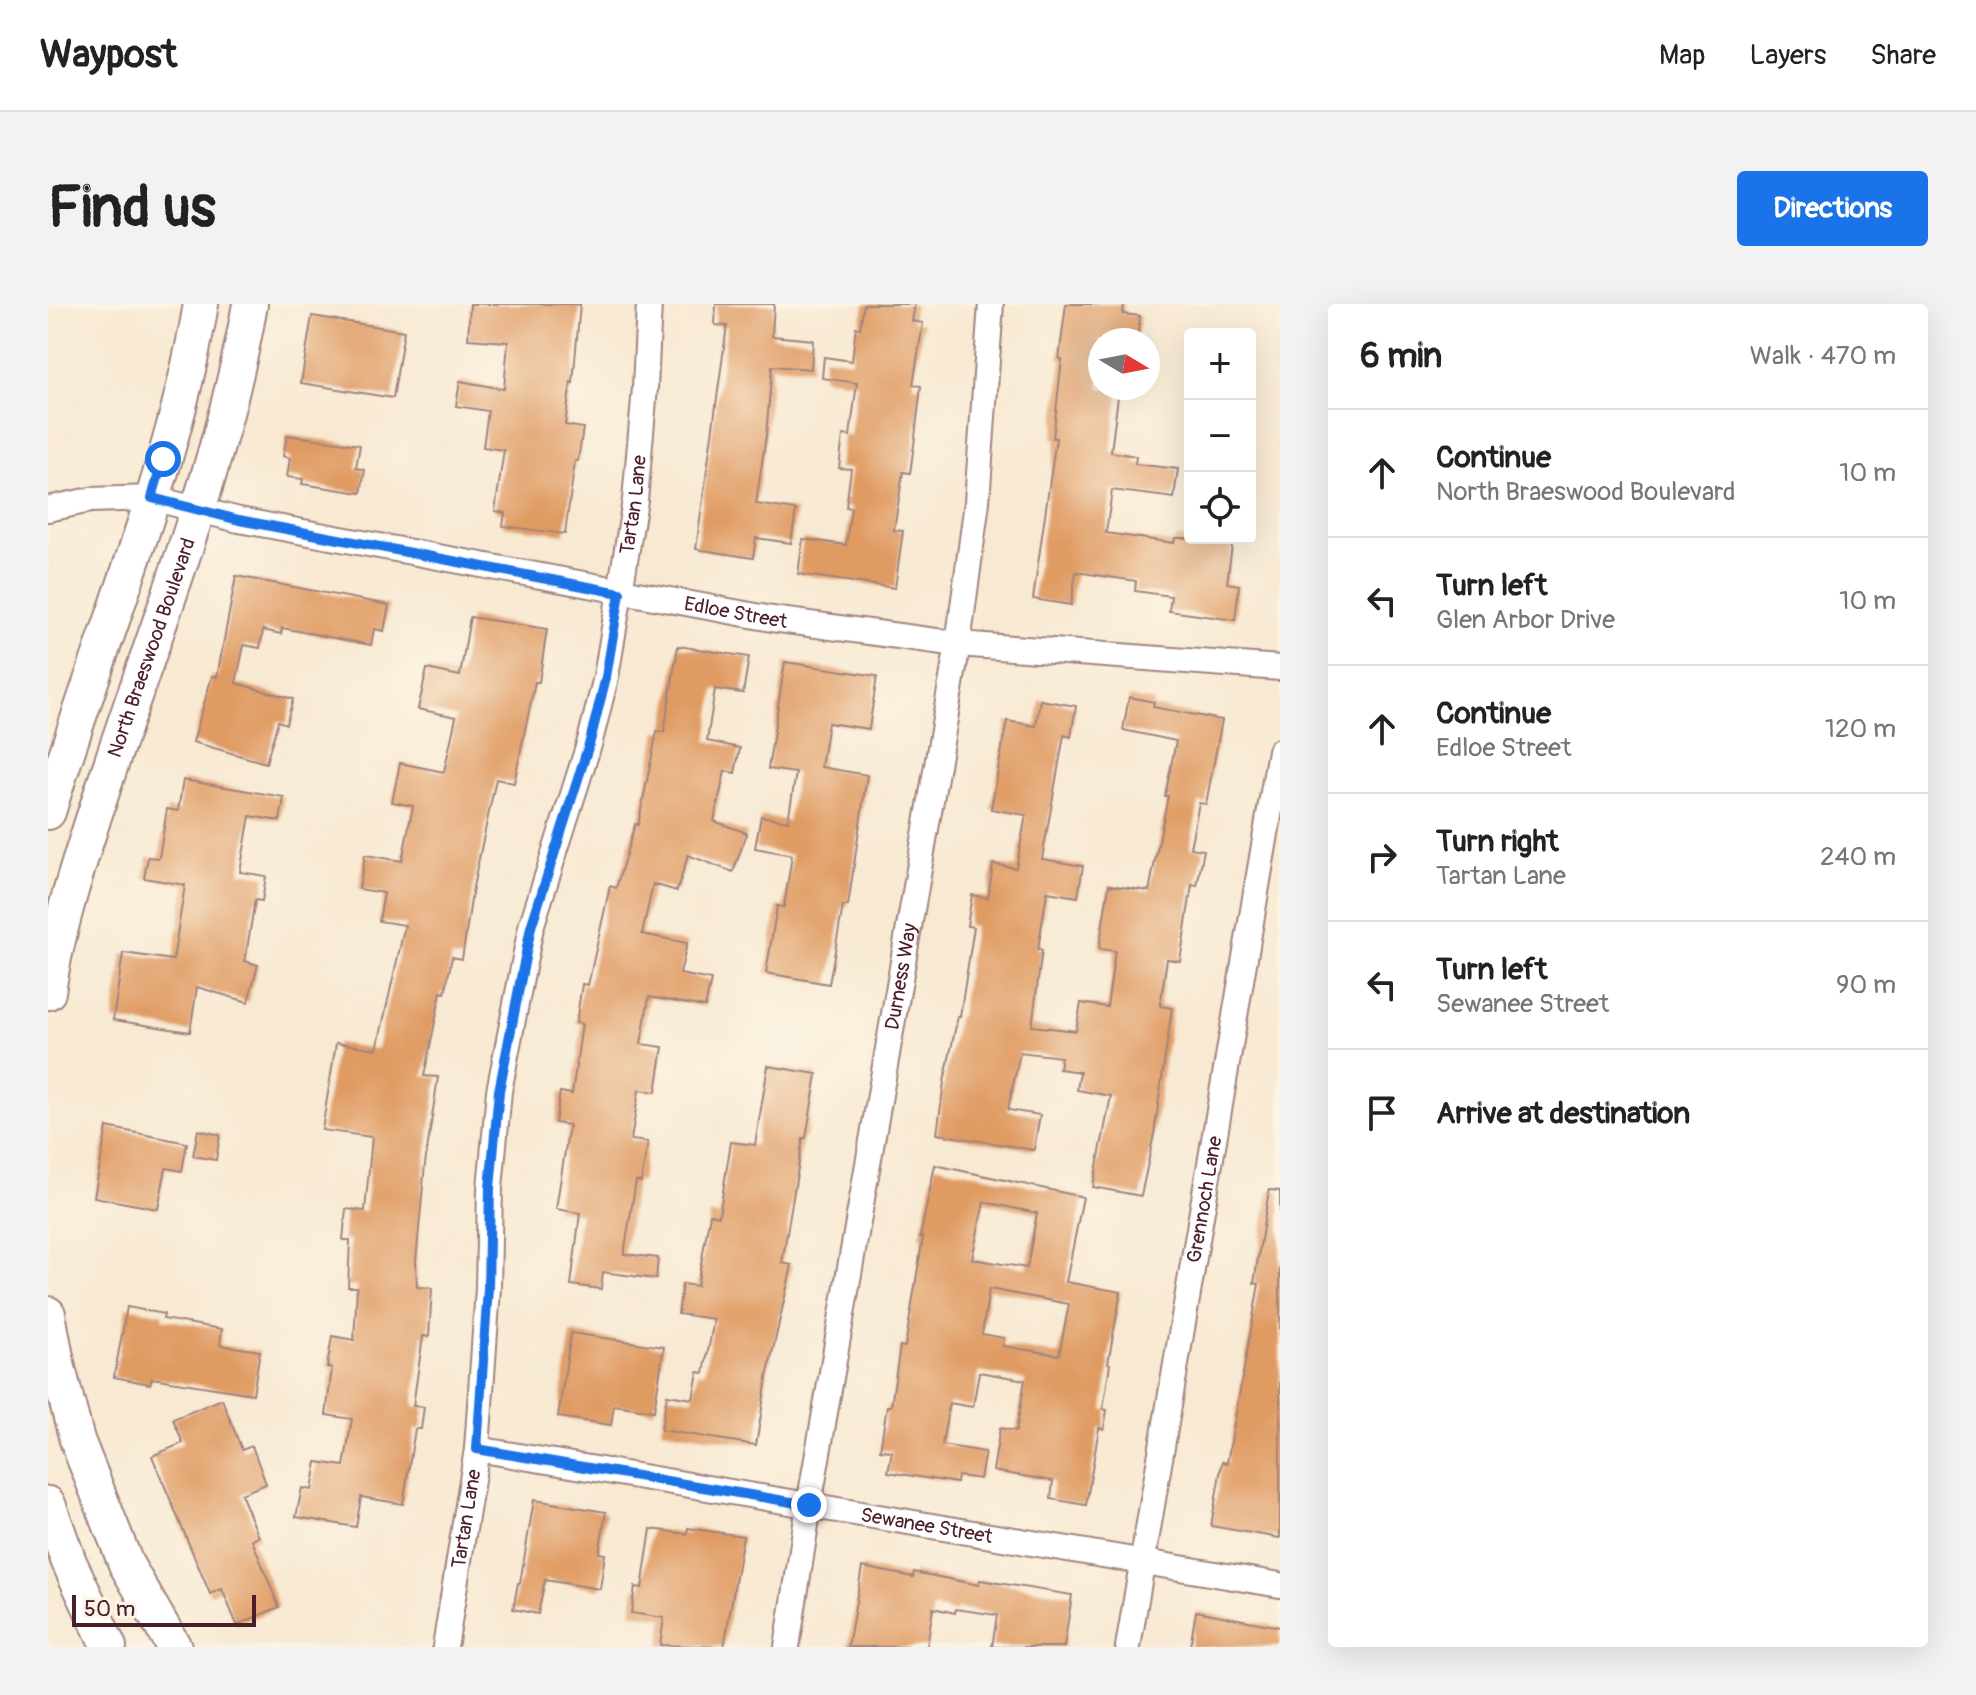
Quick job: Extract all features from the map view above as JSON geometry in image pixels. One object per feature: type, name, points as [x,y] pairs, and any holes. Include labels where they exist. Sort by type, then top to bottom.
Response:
[{"type":"main road","points":[[48,812],[152,498],[191,362],[201,304]]},
{"type":"main road","name":"North Braeswood Boulevard","points":[[48,992],[85,844],[156,629],[200,511],[241,360],[250,304]]},
{"type":"main road","points":[[48,1314],[77,1440],[126,1564],[174,1647]]},
{"type":"main road","points":[[48,1504],[69,1562],[109,1647]]},
{"type":"street","name":"Tartan Lane","points":[[445,1647],[477,1449],[488,1288],[490,1188],[499,1091],[531,927],[590,741],[606,677],[636,484],[649,304]]},
{"type":"street","name":"Durness Way","points":[[787,1647],[958,644],[977,502],[991,304]]},
{"type":"street","name":"Edloe Street","points":[[48,509],[90,500],[152,498],[200,511],[620,593],[772,619],[958,644],[1280,668]]},
{"type":"street","name":"Grennoch Lane","points":[[1128,1647],[1280,751]]},
{"type":"street","name":"Sewanee Street","points":[[477,1449],[1280,1585]]},
{"type":"building","points":[[470,304],[580,304],[573,383],[565,425],[583,428],[565,534],[503,526],[505,513],[495,511],[504,450],[483,447],[488,411],[456,406],[460,381],[504,389],[508,342],[468,339]]},
{"type":"building","points":[[716,304],[774,304],[772,336],[813,340],[811,369],[772,366],[756,504],[796,510],[791,543],[756,538],[753,558],[696,549],[727,326],[715,325]]},
{"type":"building","points":[[864,304],[915,304],[912,321],[923,323],[913,385],[921,386],[914,445],[910,473],[903,472],[894,530],[903,531],[895,588],[798,574],[803,539],[846,545],[851,508],[846,507],[851,469],[839,468],[843,435],[850,436],[857,383],[822,378],[824,357],[852,361],[856,327],[860,328]]},
{"type":"building","points":[[1066,304],[1124,304],[1123,314],[1140,316],[1138,328],[1088,328],[1088,400],[1118,400],[1111,452],[1136,456],[1135,464],[1178,469],[1174,498],[1112,490],[1106,533],[1174,543],[1175,538],[1184,538],[1184,544],[1232,544],[1227,583],[1239,585],[1235,620],[1169,611],[1171,596],[1135,591],[1136,581],[1076,572],[1071,605],[1033,599],[1056,438],[1053,438],[1062,359],[1059,359]]},
{"type":"building","points":[[312,316],[404,331],[393,398],[301,383]]},
{"type":"building","points":[[287,435],[360,445],[356,468],[365,470],[361,493],[302,484],[303,479],[287,477],[290,458],[283,456]]},
{"type":"building","points":[[236,576],[389,605],[384,631],[374,629],[371,645],[282,628],[281,634],[263,630],[260,648],[244,645],[236,683],[293,699],[286,724],[278,721],[266,763],[193,742],[212,676],[217,677]]},
{"type":"building","points":[[470,617],[547,629],[539,682],[535,682],[514,783],[496,779],[473,887],[462,959],[452,957],[445,993],[441,992],[424,1076],[438,1077],[425,1164],[416,1261],[417,1287],[432,1288],[429,1337],[423,1336],[413,1406],[424,1407],[421,1429],[415,1429],[403,1504],[361,1497],[356,1527],[296,1517],[302,1488],[312,1490],[317,1462],[344,1466],[352,1419],[326,1415],[332,1368],[327,1367],[332,1336],[354,1340],[357,1287],[348,1287],[350,1240],[343,1240],[346,1209],[365,1211],[372,1137],[322,1130],[336,1043],[377,1049],[405,925],[379,921],[384,893],[359,889],[365,855],[402,861],[413,806],[392,802],[400,763],[444,772],[456,717],[418,709],[427,669],[460,676]]},
{"type":"building","points":[[678,646],[749,657],[743,693],[715,689],[707,741],[740,748],[735,773],[725,771],[714,821],[747,833],[733,872],[688,855],[677,891],[653,884],[642,934],[687,943],[680,974],[711,980],[705,1007],[649,997],[641,1044],[663,1047],[656,1092],[639,1090],[631,1140],[648,1142],[641,1182],[636,1181],[624,1254],[658,1258],[656,1279],[603,1272],[601,1289],[571,1285],[580,1213],[556,1209],[569,1125],[555,1123],[560,1092],[572,1094],[582,1024],[576,1023],[582,984],[588,985],[610,886],[616,888],[635,824],[638,825],[657,731],[664,732]]},
{"type":"building","points":[[785,662],[877,676],[869,729],[828,723],[821,767],[867,775],[848,906],[843,906],[829,984],[766,973],[777,906],[784,907],[792,855],[755,848],[761,816],[788,821],[796,773],[768,769]]},
{"type":"building","points":[[1129,697],[1154,702],[1153,707],[1222,720],[1206,804],[1199,803],[1190,848],[1204,850],[1197,886],[1192,885],[1180,961],[1167,959],[1160,1006],[1172,1008],[1154,1134],[1141,1196],[1093,1187],[1111,1096],[1077,1090],[1080,1072],[1059,1069],[1061,1057],[1020,1052],[1008,1110],[1040,1115],[1034,1150],[937,1134],[974,927],[967,926],[972,895],[988,898],[993,864],[1016,868],[1026,815],[991,809],[1007,721],[1036,726],[1040,700],[1076,706],[1071,737],[1064,735],[1042,859],[1083,866],[1078,897],[1047,892],[1038,949],[1042,950],[1032,1026],[1076,1031],[1081,1003],[1107,1007],[1115,951],[1099,949],[1109,885],[1149,891],[1176,741],[1123,730]]},
{"type":"building","points":[[183,780],[284,797],[280,821],[250,816],[240,872],[266,876],[262,901],[255,900],[245,961],[258,965],[248,1002],[197,987],[190,1032],[113,1020],[123,953],[173,960],[185,885],[144,878],[148,857],[159,858],[167,809],[178,811]]},
{"type":"building","points":[[768,1066],[817,1074],[782,1263],[792,1265],[768,1372],[756,1445],[661,1430],[667,1395],[693,1399],[698,1372],[704,1373],[714,1319],[678,1314],[682,1284],[697,1286],[710,1214],[719,1216],[731,1142],[755,1145]]},
{"type":"building","points":[[107,1127],[187,1143],[182,1171],[166,1168],[158,1209],[94,1197]]},
{"type":"building","points":[[198,1130],[220,1135],[216,1160],[193,1156]]},
{"type":"building","points":[[935,1165],[1083,1197],[1066,1282],[1121,1292],[1108,1363],[1104,1429],[1099,1428],[1086,1505],[1051,1499],[1053,1481],[993,1471],[1000,1428],[1016,1431],[1025,1380],[979,1372],[973,1407],[949,1403],[942,1445],[985,1452],[980,1479],[958,1476],[957,1483],[888,1472],[892,1451],[880,1450],[887,1406],[891,1406],[900,1346],[905,1347],[923,1237],[920,1237]],"holes":[[[984,1202],[1037,1213],[1027,1268],[972,1259]],[[989,1289],[1069,1304],[1059,1355],[1003,1346],[1004,1338],[982,1334]]]},
{"type":"building","points":[[1269,1190],[1280,1191],[1280,1538],[1211,1526],[1222,1462],[1227,1463],[1259,1284],[1254,1283]]},
{"type":"building","points":[[127,1307],[164,1314],[163,1319],[222,1329],[220,1345],[260,1351],[253,1394],[152,1378],[150,1384],[114,1377]]},
{"type":"building","points":[[571,1333],[664,1347],[654,1411],[614,1405],[611,1425],[558,1417]]},
{"type":"building","points":[[222,1399],[242,1450],[252,1446],[266,1484],[241,1494],[259,1537],[252,1540],[279,1607],[237,1625],[222,1589],[210,1594],[152,1456],[183,1443],[173,1419]]},
{"type":"building","points":[[534,1500],[606,1512],[599,1553],[605,1554],[600,1589],[545,1580],[538,1614],[513,1609]]},
{"type":"building","points":[[688,1528],[743,1536],[724,1647],[660,1645],[664,1618],[631,1613],[635,1587],[642,1588],[651,1529],[687,1534]]},
{"type":"building","points":[[862,1567],[913,1577],[914,1572],[979,1585],[980,1580],[1072,1595],[1064,1647],[992,1647],[997,1615],[956,1609],[955,1613],[933,1608],[927,1647],[848,1647]]},
{"type":"building","points":[[1196,1611],[1280,1627],[1280,1647],[1190,1647]]},
{"type":"route","points":[[163,459],[152,498],[239,520],[620,593],[606,677],[590,741],[531,927],[499,1091],[490,1188],[488,1288],[477,1449],[809,1505]]}]
